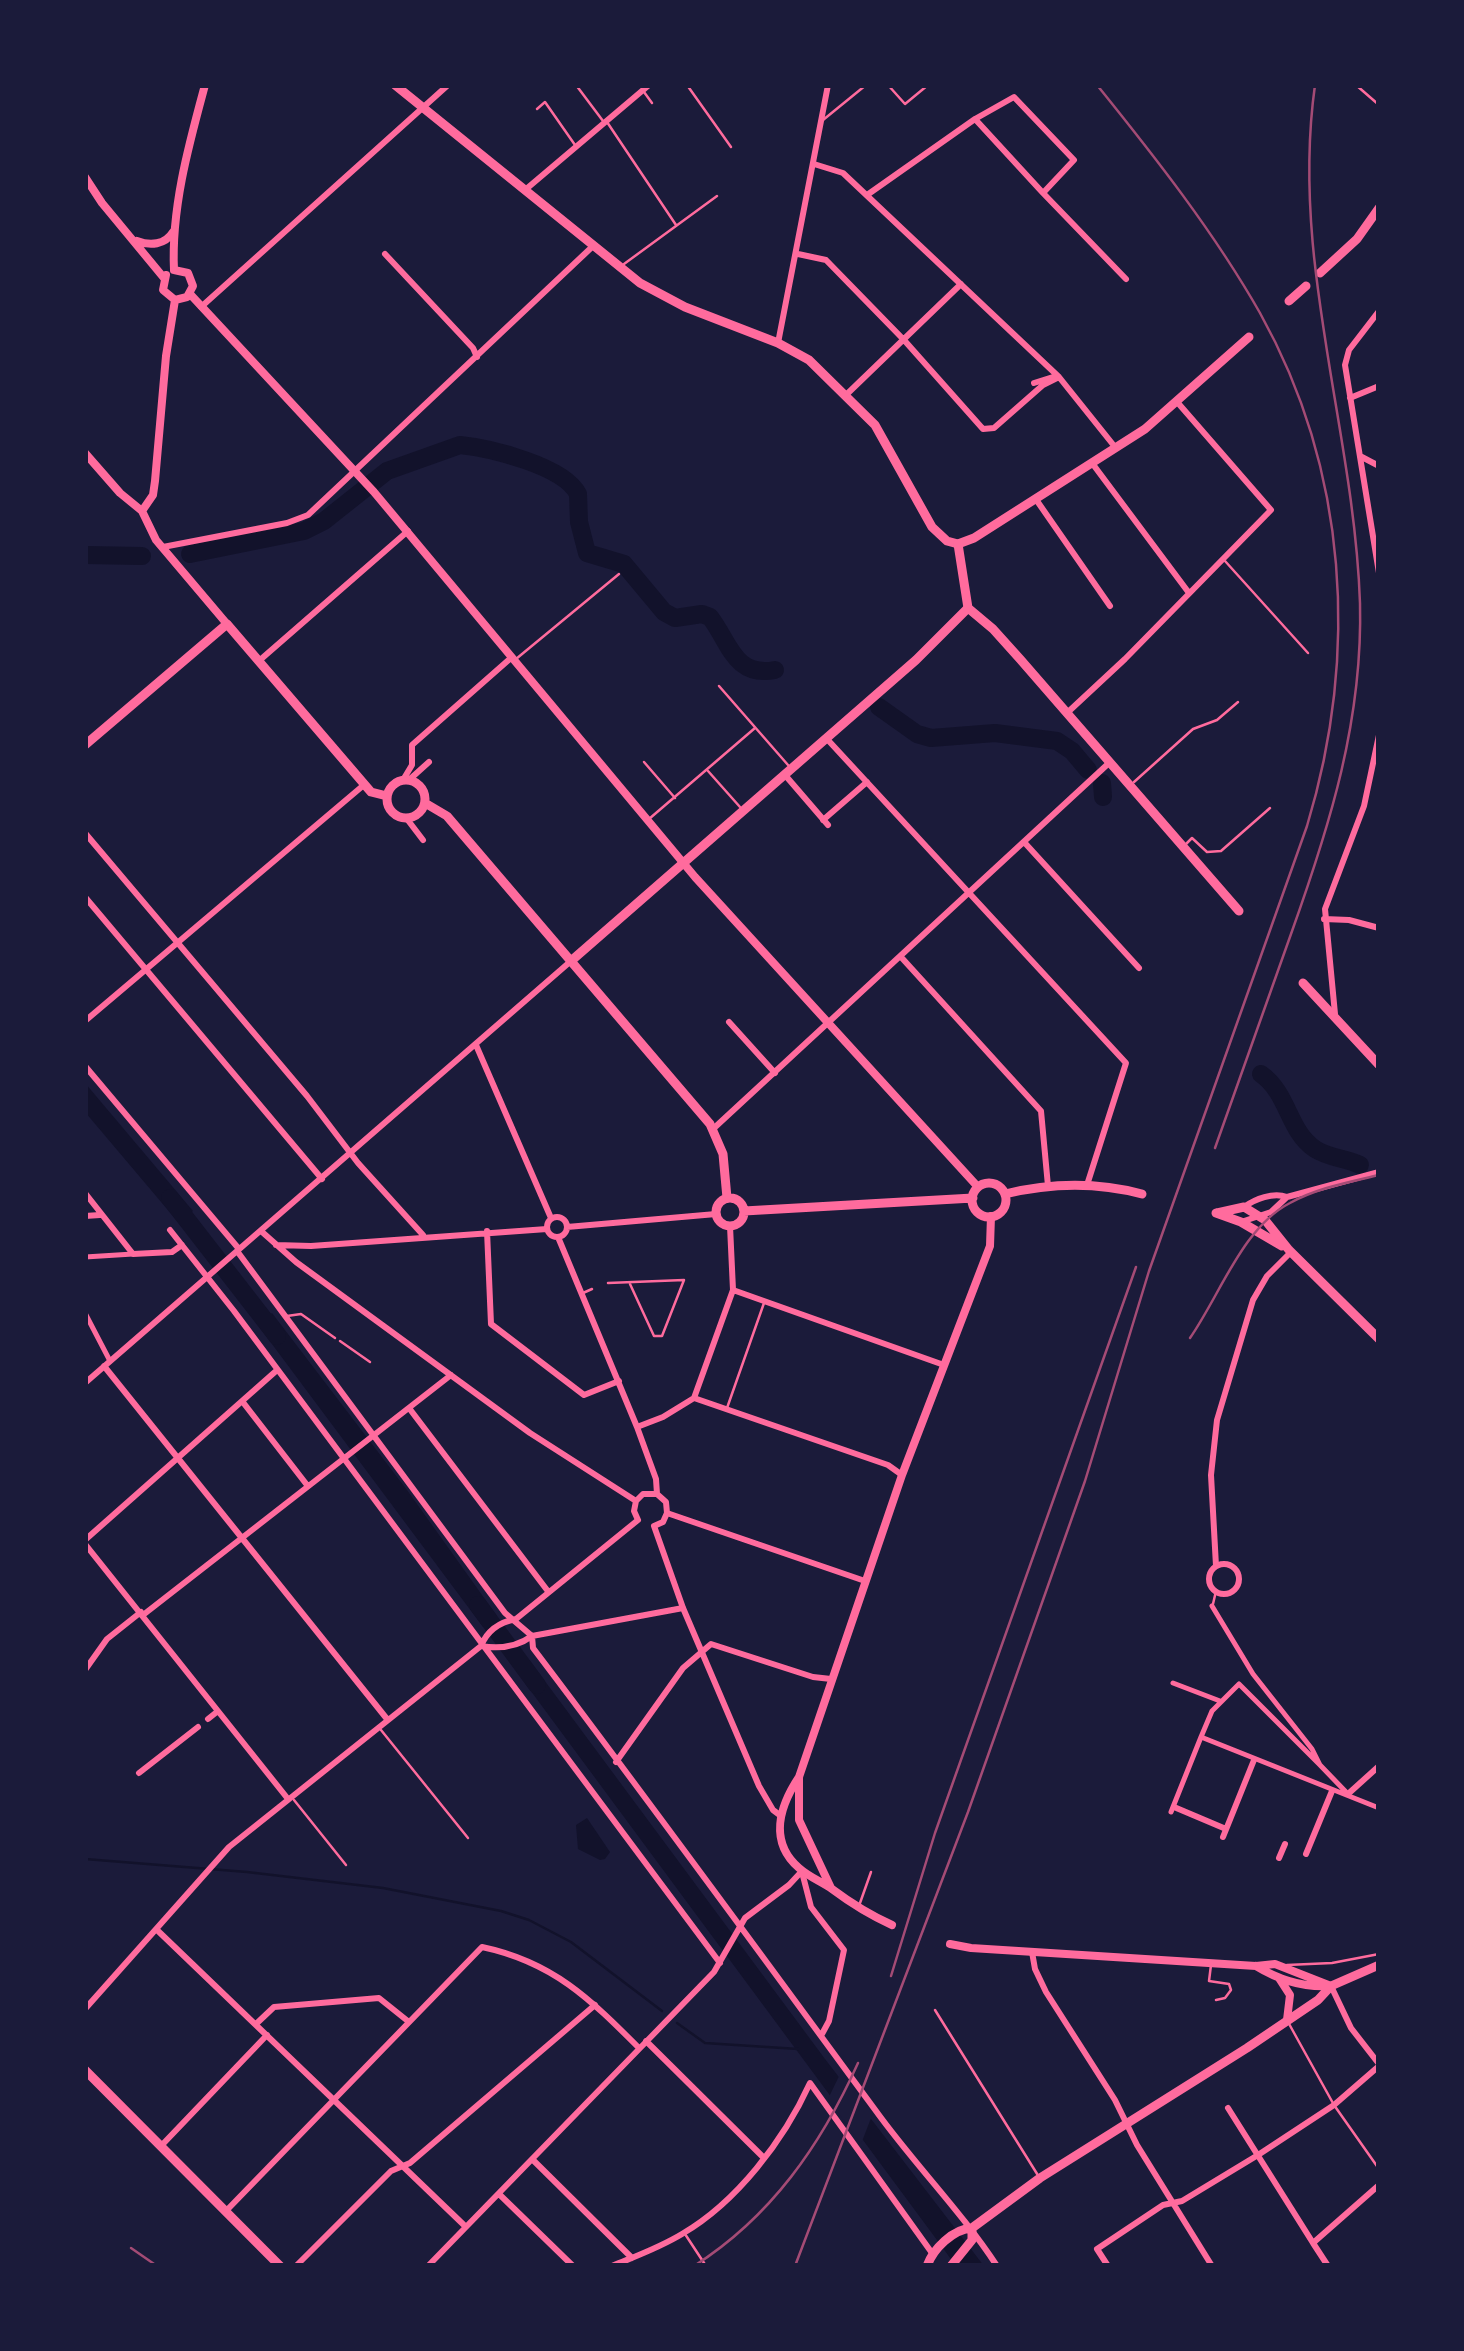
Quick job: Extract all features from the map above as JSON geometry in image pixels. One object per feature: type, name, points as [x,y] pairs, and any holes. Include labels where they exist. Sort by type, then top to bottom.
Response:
[{"type":"main road","points":[[394,85],[618,268],[684,307],[778,343],[808,360],[847,394],[883,436],[932,527],[946,540],[958,544],[974,538],[1115,447],[1178,402],[1249,337]]},
{"type":"main road","points":[[1320,273],[1366,229],[1379,208]]},
{"type":"main road","points":[[1289,301],[1306,286]]},
{"type":"main road","points":[[958,544],[968,608],[993,629],[1239,911]]},
{"type":"main road","points":[[571,961],[916,660],[968,608]]},
{"type":"main road","points":[[85,745],[228,624],[364,784],[372,792],[387,796]]},
{"type":"main road","points":[[426,803],[419,814],[400,818],[389,810],[387,796],[392,785],[406,780],[420,786],[426,803],[447,816],[714,1129],[723,1154],[728,1198]]},
{"type":"main road","points":[[1304,984],[1379,1065]]},
{"type":"main road","points":[[744,1211],[975,1192],[993,1183],[1005,1194]]},
{"type":"main road","points":[[1005,1194],[1048,1186],[1087,1185],[1142,1194]]},
{"type":"main road","points":[[975,1192],[978,1212],[991,1216],[1004,1208],[1005,1194]]},
{"type":"main road","points":[[728,1198],[736,1200],[744,1211],[742,1220],[730,1226],[720,1222],[716,1214],[718,1204],[728,1198]]},
{"type":"main road","points":[[1290,1251],[1240,1222],[1214,1213],[1244,1207],[1260,1217],[1379,1338]]},
{"type":"main road","points":[[927,2266],[934,2251],[960,2230],[972,2228],[1040,2178],[1318,2000],[1331,1986],[1379,1965]]},
{"type":"main road","points":[[85,2070],[280,2266]]},
{"type":"main road","points":[[951,2266],[971,2243],[972,2228]]},
{"type":"street","points":[[174,270],[175,228],[205,85]]},
{"type":"street","points":[[201,307],[448,85]]},
{"type":"street","points":[[778,343],[828,85]]},
{"type":"street","points":[[524,191],[641,90]]},
{"type":"street","points":[[867,195],[975,119],[1014,97],[1074,160],[1043,193]]},
{"type":"street","points":[[975,119],[1126,280]]},
{"type":"street","points":[[814,164],[844,173],[1059,377],[1115,447]]},
{"type":"street","points":[[85,177],[164,278],[164,290],[176,300]]},
{"type":"street","points":[[133,239],[145,244],[164,242],[175,228]]},
{"type":"street","points":[[163,547],[299,520],[356,472],[592,247]]},
{"type":"street","points":[[385,254],[477,356]]},
{"type":"street","points":[[798,254],[826,260],[986,430],[1000,424],[1043,385],[1059,377]]},
{"type":"street","points":[[164,278],[174,270],[184,270],[191,276],[190,294],[176,300]]},
{"type":"street","points":[[847,394],[961,284]]},
{"type":"street","points":[[190,294],[374,492],[683,864],[830,1022],[975,1192]]},
{"type":"street","points":[[142,511],[153,495],[166,356],[176,300]]},
{"type":"street","points":[[1379,311],[1346,358],[1360,456],[1376,526],[1379,574]]},
{"type":"street","points":[[1034,383],[1059,377]]},
{"type":"street","points":[[1350,398],[1379,386]]},
{"type":"street","points":[[1066,714],[1270,510],[1178,402]]},
{"type":"street","points":[[85,453],[120,493],[142,511],[150,531],[228,624]]},
{"type":"street","points":[[1360,456],[1379,466]]},
{"type":"street","points":[[1091,462],[1190,594]]},
{"type":"street","points":[[1035,498],[1110,606]]},
{"type":"street","points":[[260,660],[408,531]]},
{"type":"street","points":[[406,780],[412,765],[412,744],[514,658]]},
{"type":"street","points":[[1335,1017],[1324,919],[1327,900],[1370,786],[1379,736]]},
{"type":"street","points":[[827,739],[1126,1063],[1087,1185]]},
{"type":"street","points":[[406,780],[429,762]]},
{"type":"street","points":[[714,1129],[1109,763]]},
{"type":"street","points":[[788,773],[825,822],[867,782]]},
{"type":"street","points":[[85,1021],[364,784]]},
{"type":"street","points":[[1370,786],[1379,791]]},
{"type":"street","points":[[408,819],[422,840]]},
{"type":"street","points":[[85,833],[423,1236]]},
{"type":"street","points":[[1024,842],[1139,968]]},
{"type":"street","points":[[86,901],[322,1179]]},
{"type":"street","points":[[1324,919],[1349,920],[1379,928]]},
{"type":"street","points":[[900,957],[1041,1112],[1048,1186]]},
{"type":"street","points":[[85,1383],[571,961]]},
{"type":"street","points":[[729,1022],[775,1074]]},
{"type":"street","points":[[476,1045],[551,1218],[547,1228]]},
{"type":"street","points":[[85,1066],[212,1217],[370,1438],[505,1613],[532,1636]]},
{"type":"street","points":[[1240,1222],[1271,1212],[1286,1197],[1379,1172]]},
{"type":"street","points":[[85,1193],[133,1254]]},
{"type":"street","points":[[1244,1207],[1262,1198],[1286,1197]]},
{"type":"street","points":[[558,1237],[567,1227],[716,1214]]},
{"type":"street","points":[[85,1216],[102,1215]]},
{"type":"street","points":[[892,1926],[858,1909],[802,1871],[782,1846],[781,1816],[799,1777],[902,1475],[990,1246],[991,1216]]},
{"type":"street","points":[[551,1218],[563,1219],[567,1227]]},
{"type":"street","points":[[633,1425],[675,1411],[694,1398],[732,1290],[730,1226]]},
{"type":"street","points":[[275,1245],[311,1246],[547,1228]]},
{"type":"street","points":[[547,1228],[552,1236],[558,1237]]},
{"type":"street","points":[[170,1230],[211,1274],[276,1371],[721,1961]]},
{"type":"street","points":[[260,1231],[567,1458],[636,1500]]},
{"type":"street","points":[[488,1231],[492,1324],[584,1395],[618,1381]]},
{"type":"street","points":[[558,1237],[618,1381],[656,1480],[657,1494]]},
{"type":"street","points":[[85,1257],[172,1252],[182,1244]]},
{"type":"street","points":[[1216,1566],[1225,1564],[1233,1568],[1238,1580],[1232,1591],[1216,1591],[1209,1578],[1216,1566],[1212,1476],[1221,1406],[1260,1286],[1290,1251]]},
{"type":"street","points":[[732,1290],[944,1365]]},
{"type":"street","points":[[85,1313],[107,1363],[387,1719]]},
{"type":"street","points":[[276,1371],[85,1542],[290,1798]]},
{"type":"street","points":[[85,1670],[107,1639],[451,1374]]},
{"type":"street","points":[[694,1398],[888,1466],[902,1475]]},
{"type":"street","points":[[242,1401],[308,1484]]},
{"type":"street","points":[[410,1408],[548,1591]]},
{"type":"street","points":[[643,1494],[657,1494],[666,1502],[667,1513],[662,1522],[654,1526],[638,1520],[634,1511],[636,1500],[643,1494]]},
{"type":"street","points":[[667,1513],[865,1581]]},
{"type":"street","points":[[85,2009],[218,1859],[481,1646],[487,1635],[503,1622],[516,1619],[638,1520]]},
{"type":"street","points":[[654,1526],[683,1608],[759,1786],[773,1810],[799,1820]]},
{"type":"street","points":[[1212,1606],[1253,1674],[1312,1749],[1320,1765]]},
{"type":"street","points":[[481,1646],[519,1644],[532,1636],[683,1608]]},
{"type":"street","points":[[532,1636],[533,1648],[739,1931],[822,2034],[942,2198],[972,2228],[996,2266]]},
{"type":"street","points":[[616,1762],[683,1668],[715,1644],[813,1677],[830,1679]]},
{"type":"street","points":[[1173,1683],[1220,1701]]},
{"type":"street","points":[[1254,1760],[1224,1833],[1172,1809],[1220,1701],[1239,1684],[1348,1794]]},
{"type":"street","points":[[208,1719],[218,1711]]},
{"type":"street","points":[[140,1773],[198,1727]]},
{"type":"street","points":[[1201,1737],[1379,1808]]},
{"type":"street","points":[[1348,1794],[1379,1766]]},
{"type":"street","points":[[799,1777],[799,1820],[831,1888]]},
{"type":"street","points":[[1306,1854],[1332,1791]]},
{"type":"street","points":[[1279,1858],[1284,1844]]},
{"type":"street","points":[[428,2266],[677,2010],[721,1961],[745,1918],[789,1885],[812,1853]]},
{"type":"street","points":[[802,1871],[812,1906],[844,1950],[829,2021],[822,2034]]},
{"type":"street","points":[[156,1930],[466,2227]]},
{"type":"street","points":[[950,1944],[1281,1966],[1331,1986],[1351,2028],[1379,2065],[1334,2105],[1258,2155],[1182,2201],[1163,2206],[1097,2249],[1108,2266]]},
{"type":"street","points":[[225,2212],[482,1948],[531,1960],[554,1973],[596,2005],[639,2048]]},
{"type":"street","points":[[1032,1952],[1046,1992],[1115,2100],[1212,2266]]},
{"type":"street","points":[[1256,1966],[1310,1988],[1331,1986]]},
{"type":"street","points":[[1279,1978],[1290,1996],[1287,2020]]},
{"type":"street","points":[[256,2024],[274,2007],[379,1998],[410,2022]]},
{"type":"street","points":[[296,2266],[390,2171],[410,2163],[596,2005]]},
{"type":"street","points":[[161,2146],[267,2036]]},
{"type":"street","points":[[646,2041],[764,2158]]},
{"type":"street","points":[[612,2266],[685,2233],[703,2220],[764,2158],[810,2083],[934,2251]]},
{"type":"street","points":[[1228,2108],[1328,2266]]},
{"type":"street","points":[[532,2159],[632,2258]]},
{"type":"street","points":[[1313,2243],[1379,2185]]},
{"type":"street","points":[[499,2194],[572,2266]]},
{"type":"lane","points":[[576,85],[676,225]]},
{"type":"lane","points":[[687,85],[731,147]]},
{"type":"lane","points":[[822,121],[866,85]]},
{"type":"lane","points":[[888,85],[905,104],[928,85]]},
{"type":"lane","points":[[1356,85],[1379,104]]},
{"type":"lane","points":[[641,90],[652,103]]},
{"type":"lane","points":[[537,108],[546,102],[575,145]]},
{"type":"lane","points":[[618,268],[717,196]]},
{"type":"lane","points":[[1224,560],[1308,653]]},
{"type":"lane","points":[[514,658],[618,574]]},
{"type":"lane","points":[[719,686],[788,773]]},
{"type":"lane","points":[[1129,786],[1193,729],[1217,720],[1238,702]]},
{"type":"lane","points":[[648,820],[755,728]]},
{"type":"lane","points":[[644,762],[675,798]]},
{"type":"lane","points":[[707,770],[744,812]]},
{"type":"lane","points":[[1183,847],[1192,838],[1207,852],[1221,851],[1270,808]]},
{"type":"lane","points":[[608,1283],[684,1280],[662,1336],[654,1336],[630,1284]]},
{"type":"lane","points":[[581,1293],[592,1290]]},
{"type":"lane","points":[[726,1410],[764,1301]]},
{"type":"lane","points":[[286,1316],[301,1314],[370,1362]]},
{"type":"lane","points":[[1212,1606],[1216,1591]]},
{"type":"lane","points":[[378,1726],[468,1838]]},
{"type":"lane","points":[[290,1798],[346,1865]]},
{"type":"lane","points":[[858,1909],[870,1872]]},
{"type":"lane","points":[[1281,1966],[1332,1963],[1379,1954]]},
{"type":"lane","points":[[1211,1963],[1209,1982],[1229,1984],[1231,1990],[1225,1998],[1216,2000]]},
{"type":"lane","points":[[935,2010],[1040,2178]]},
{"type":"lane","points":[[1287,2020],[1334,2105],[1379,2169]]},
{"type":"lane","points":[[685,2233],[706,2266]]},
{"type":"shaded area","points":[[85,1083],[193,1211],[178,1222],[85,1112]]},
{"type":"shaded area","points":[[272,1313],[497,1616],[483,1627],[257,1324]]},
{"type":"shaded area","points":[[530,1661],[984,2266],[956,2266],[516,1671]]},
{"type":"shaded area","points":[[587,1818],[610,1852],[605,1859],[578,1849],[576,1825]]},
{"type":"pier","points":[[841,2072],[873,2113],[861,2144],[828,2099]]},
{"type":"waterway","points":[[190,554],[304,531],[324,521],[387,471],[460,445],[489,450],[542,467],[570,484],[578,494],[579,522],[587,553],[624,564],[664,612],[675,618],[702,614],[710,617],[741,663],[761,671],[775,670]]},
{"type":"waterway","points":[[85,555],[142,556]]},
{"type":"waterway","points":[[879,707],[917,734],[931,738],[995,733],[1057,741],[1088,770]]},
{"type":"waterway","points":[[1102,783],[1103,797]]},
{"type":"waterway","points":[[1261,1074],[1277,1092],[1306,1141],[1320,1152],[1360,1165]]},
{"type":"waterway","points":[[170,1198],[277,1336]]},
{"type":"waterway","points":[[478,1605],[537,1685]]},
{"type":"waterway","points":[[85,1859],[383,1888],[501,1911],[529,1920],[571,1942],[662,2011]]},
{"type":"waterway","points":[[677,2023],[705,2043],[798,2049]]},
{"type":"railway","points":[[795,2266],[968,1812],[1085,1481],[1149,1271],[1307,826],[1324,761],[1334,696],[1336,564],[1327,499],[1312,436],[1289,373],[1260,313],[1204,224],[1097,85]]},
{"type":"railway","points":[[1215,1148],[1319,853],[1341,771],[1356,689],[1360,603],[1355,538],[1311,216],[1315,85]]},
{"type":"railway","points":[[1190,1338],[1246,1245],[1273,1214],[1311,1193],[1379,1175]]},
{"type":"railway","points":[[891,1976],[935,1833],[1136,1267]]},
{"type":"railway","points":[[694,2266],[747,2225],[791,2177],[828,2122],[858,2063]]},
{"type":"railway","points":[[131,2248],[157,2266]]}]
